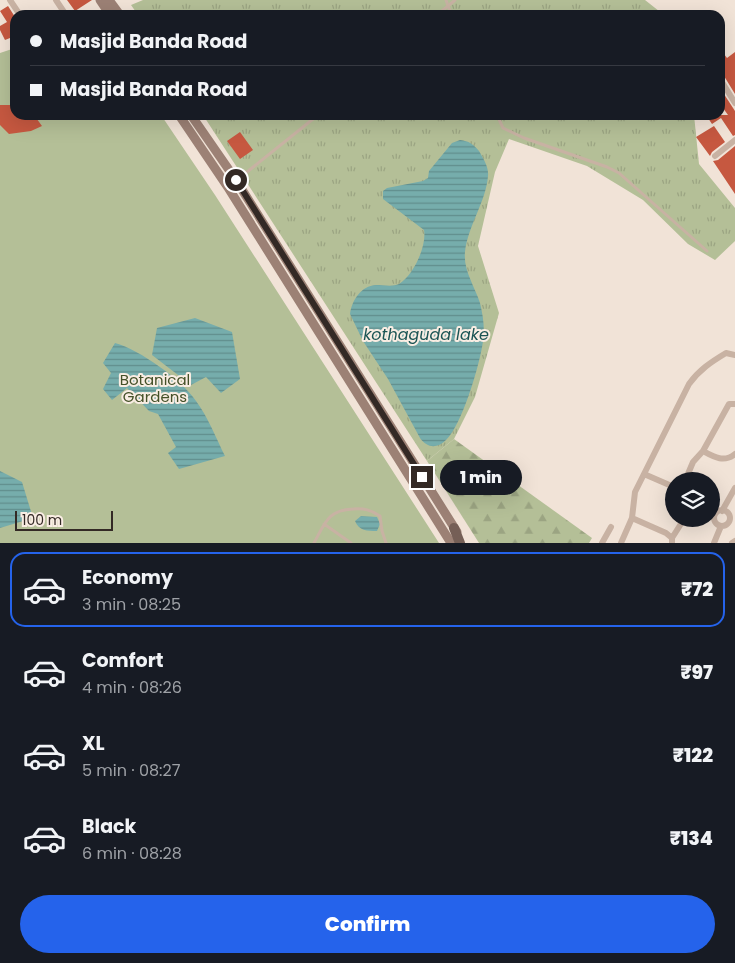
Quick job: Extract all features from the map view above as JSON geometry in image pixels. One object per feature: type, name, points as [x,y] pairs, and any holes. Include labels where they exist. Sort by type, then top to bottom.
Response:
[{"type":"main road","points":[[182,120],[234,197],[451,543]]},
{"type":"main road","points":[[194,120],[236,180],[464,543]]},
{"type":"main road","points":[[454,528],[460,543]]},
{"type":"street","points":[[725,87],[735,103]]},
{"type":"street","points":[[715,156],[735,140]]},
{"type":"street","points":[[621,543],[632,518],[636,492],[689,384],[696,374],[710,362],[726,353],[735,355]]},
{"type":"street","points":[[689,472],[729,404],[735,404]]},
{"type":"street","points":[[702,451],[723,459],[729,459],[735,454]]},
{"type":"street","points":[[644,474],[665,483]]},
{"type":"street","points":[[722,510],[727,512],[732,519],[728,524],[721,526],[716,524],[714,516],[722,510],[735,488]]},
{"type":"street","points":[[632,518],[672,540],[679,527]]},
{"type":"street","points":[[714,543],[721,526]]},
{"type":"street","points":[[602,543],[611,527]]},
{"type":"lane","points":[[446,0],[450,10]]},
{"type":"lane","points":[[443,10],[455,0]]},
{"type":"lane","points":[[236,180],[312,120]]},
{"type":"lane","points":[[499,120],[503,128],[517,135],[619,173],[707,250]]},
{"type":"lane","points":[[314,543],[324,524],[337,511],[359,508],[370,510],[380,516],[386,543]]},
{"type":"lane","points":[[324,524],[351,543]]},
{"type":"green space","points":[[143,0],[645,0],[658,10],[134,10],[131,5]]},
{"type":"green space","name":"Botanical Gardens","points":[[10,50],[10,120],[164,120],[215,195],[439,543],[0,543],[0,53]]},
{"type":"green space","points":[[206,120],[695,120],[699,164],[735,208],[735,241],[715,260],[688,244],[643,200],[587,166],[509,139],[495,172],[478,246],[499,313],[475,397],[454,439],[427,461]]},
{"type":"green space","points":[[454,439],[592,538],[589,543],[479,543],[427,461]]},
{"type":"water","name":"kothaguda lake","points":[[460,140],[475,146],[488,169],[487,186],[470,232],[465,252],[468,272],[481,308],[484,336],[474,378],[458,421],[443,443],[432,446],[426,444],[420,438],[388,379],[363,341],[350,314],[355,299],[366,288],[376,285],[397,285],[404,280],[414,268],[421,252],[424,230],[383,199],[383,191],[387,188],[423,181],[428,178],[429,171],[452,143]]},
{"type":"water","points":[[195,318],[232,332],[240,379],[221,393],[206,377],[191,385],[152,355],[157,328]]},
{"type":"water","points":[[115,343],[136,352],[159,366],[189,392],[212,428],[225,456],[179,469],[168,453],[176,447],[158,414],[149,411],[127,388],[112,400],[103,389],[111,373],[103,363]]},
{"type":"water","points":[[0,471],[22,482],[33,518],[0,528]]},
{"type":"water","points":[[361,516],[377,517],[380,524],[377,531],[361,529],[355,521]]},
{"type":"building","points":[[67,0],[92,0],[77,10],[74,10]]},
{"type":"building","points":[[8,6],[11,10],[10,38],[5,40],[0,26],[7,22],[0,11]]},
{"type":"building","points":[[735,52],[735,94],[725,78],[725,55],[727,58]]},
{"type":"building","points":[[725,96],[735,111],[735,135],[733,136],[722,120],[725,120],[725,115],[728,115],[725,111]]},
{"type":"building","points":[[0,105],[10,105],[10,120],[38,120],[42,126],[31,131],[9,134],[0,125]]},
{"type":"building","points":[[709,120],[718,120],[712,124]]},
{"type":"building","points":[[714,126],[725,142],[712,152],[710,156],[696,137]]},
{"type":"building","points":[[240,132],[253,150],[240,159],[227,141]]},
{"type":"building","points":[[735,146],[735,194],[713,161],[718,160]]},
{"type":"route","points":[[236,180],[422,477]]}]
